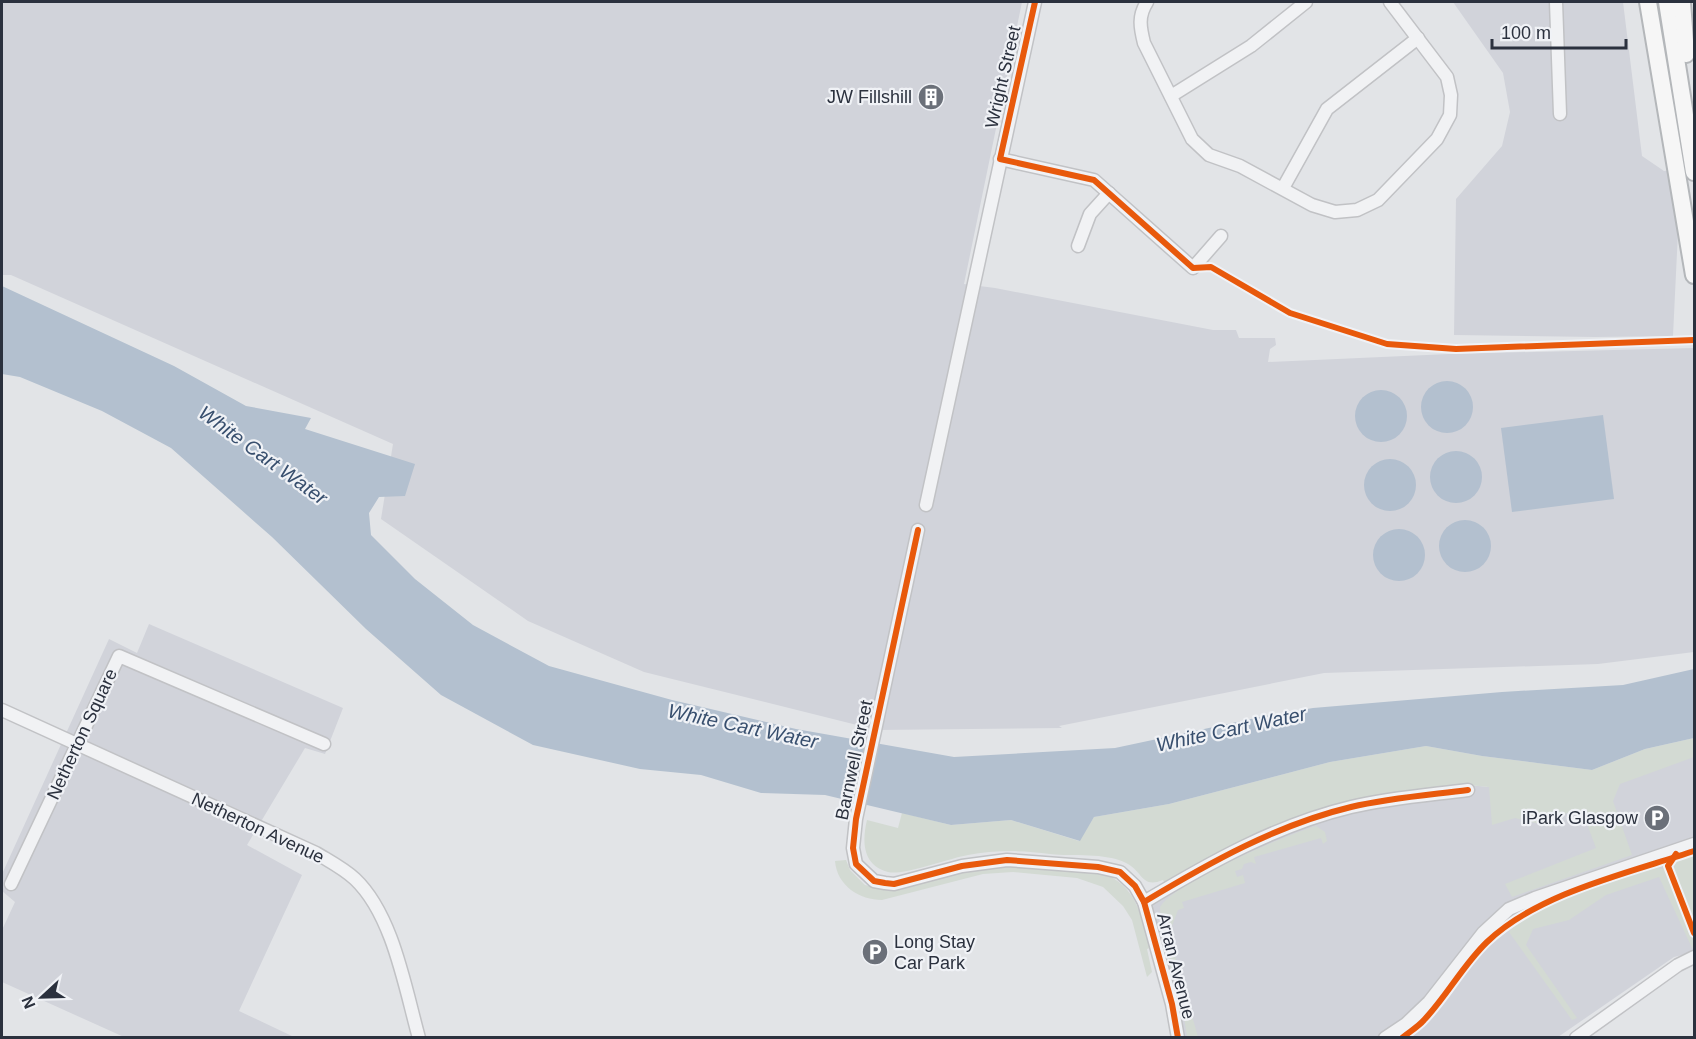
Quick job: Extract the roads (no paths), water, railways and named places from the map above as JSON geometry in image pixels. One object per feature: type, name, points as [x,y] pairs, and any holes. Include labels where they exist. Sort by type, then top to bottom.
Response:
[{"type":"highway","points":[[1648,2],[1695,172]]},
{"type":"highway","points":[[1667,2],[1688,148]]},
{"type":"highway","points":[[1682,2],[1695,276]]},
{"type":"street","name":"Wright Street","points":[[926,505],[1035,2]]},
{"type":"street","points":[[1147,2],[1142,10],[1140,27],[1144,43],[1192,139],[1209,155],[1240,166],[1312,205],[1335,212],[1357,210],[1378,200],[1437,139],[1450,115],[1451,96],[1447,77],[1390,2]]},
{"type":"street","points":[[1171,96],[1251,46],[1306,2]]},
{"type":"street","points":[[1556,2],[1560,114]]},
{"type":"street","points":[[1283,188],[1327,109],[1418,38]]},
{"type":"street","points":[[1000,159],[1094,180],[1193,267],[1221,236]]},
{"type":"street","points":[[1078,246],[1090,214],[1109,193]]},
{"type":"street","name":"Barnwell Street","points":[[918,530],[856,819],[853,856],[856,864],[874,881],[894,884],[962,866],[1007,861],[1098,867],[1120,872],[1135,886],[1144,902]]},
{"type":"street","name":"Netherton Square","points":[[11,884],[119,656],[324,744]]},
{"type":"street","name":"Netherton Avenue","points":[[2,710],[316,853],[340,867],[355,879],[370,897],[388,931],[419,1038]]},
{"type":"street","points":[[1144,902],[1214,860],[1318,818],[1367,804],[1468,790]]},
{"type":"street","points":[[1385,1038],[1406,1024],[1429,1002],[1483,933],[1509,909],[1535,898],[1695,844]]},
{"type":"street","name":"Arran Avenue","points":[[1144,902],[1178,1038]]},
{"type":"street","points":[[1576,1038],[1678,965],[1695,957]]},
{"type":"water","name":"White Cart Water","points":[[2,286],[174,366],[246,406],[311,418],[305,429],[415,464],[405,496],[379,497],[369,513],[371,535],[415,579],[473,625],[549,666],[672,700],[796,729],[954,757],[1115,748],[1313,708],[1502,692],[1623,685],[1694,669],[1694,738],[1645,749],[1592,770],[1482,756],[1426,746],[1330,762],[1169,804],[1094,817],[1080,841],[1011,820],[951,825],[825,795],[761,793],[701,775],[640,769],[533,745],[441,695],[366,629],[272,537],[171,448],[102,411],[20,377],[2,374]]},
{"type":"water","points":[[1447,381],[1457,383],[1465,389],[1471,397],[1473,407],[1471,417],[1465,425],[1457,431],[1447,433],[1437,431],[1429,425],[1423,417],[1421,407],[1423,397],[1429,389],[1437,383]]},
{"type":"water","points":[[1381,390],[1391,392],[1399,398],[1405,406],[1407,416],[1405,426],[1399,434],[1391,440],[1381,442],[1371,440],[1363,434],[1357,426],[1355,416],[1357,406],[1363,398],[1371,392]]},
{"type":"water","points":[[1603,415],[1614,499],[1512,512],[1501,428]]},
{"type":"water","points":[[1456,451],[1466,453],[1474,459],[1480,467],[1482,477],[1480,487],[1474,495],[1466,501],[1456,503],[1446,501],[1438,495],[1432,487],[1430,477],[1432,467],[1438,459],[1446,453]]},
{"type":"water","points":[[1390,459],[1400,461],[1408,467],[1414,475],[1416,485],[1414,495],[1408,503],[1400,509],[1390,511],[1380,509],[1372,503],[1366,495],[1364,485],[1366,475],[1372,467],[1380,461]]},
{"type":"water","points":[[1465,520],[1475,522],[1483,528],[1489,536],[1491,546],[1489,556],[1483,564],[1475,570],[1465,572],[1455,570],[1447,564],[1441,556],[1439,546],[1441,536],[1447,528],[1455,522]]},
{"type":"water","points":[[1399,529],[1409,531],[1417,537],[1423,545],[1425,555],[1423,565],[1417,573],[1409,579],[1399,581],[1389,579],[1381,573],[1375,565],[1373,555],[1375,545],[1381,537],[1389,531]]},
{"type":"place","name":"JW Fillshill","points":[[931,97]]},
{"type":"place","name":"iPark Glasgow","points":[[1657,818]]},
{"type":"place","name":"Long Stay Car Park","points":[[875,952]]}]
